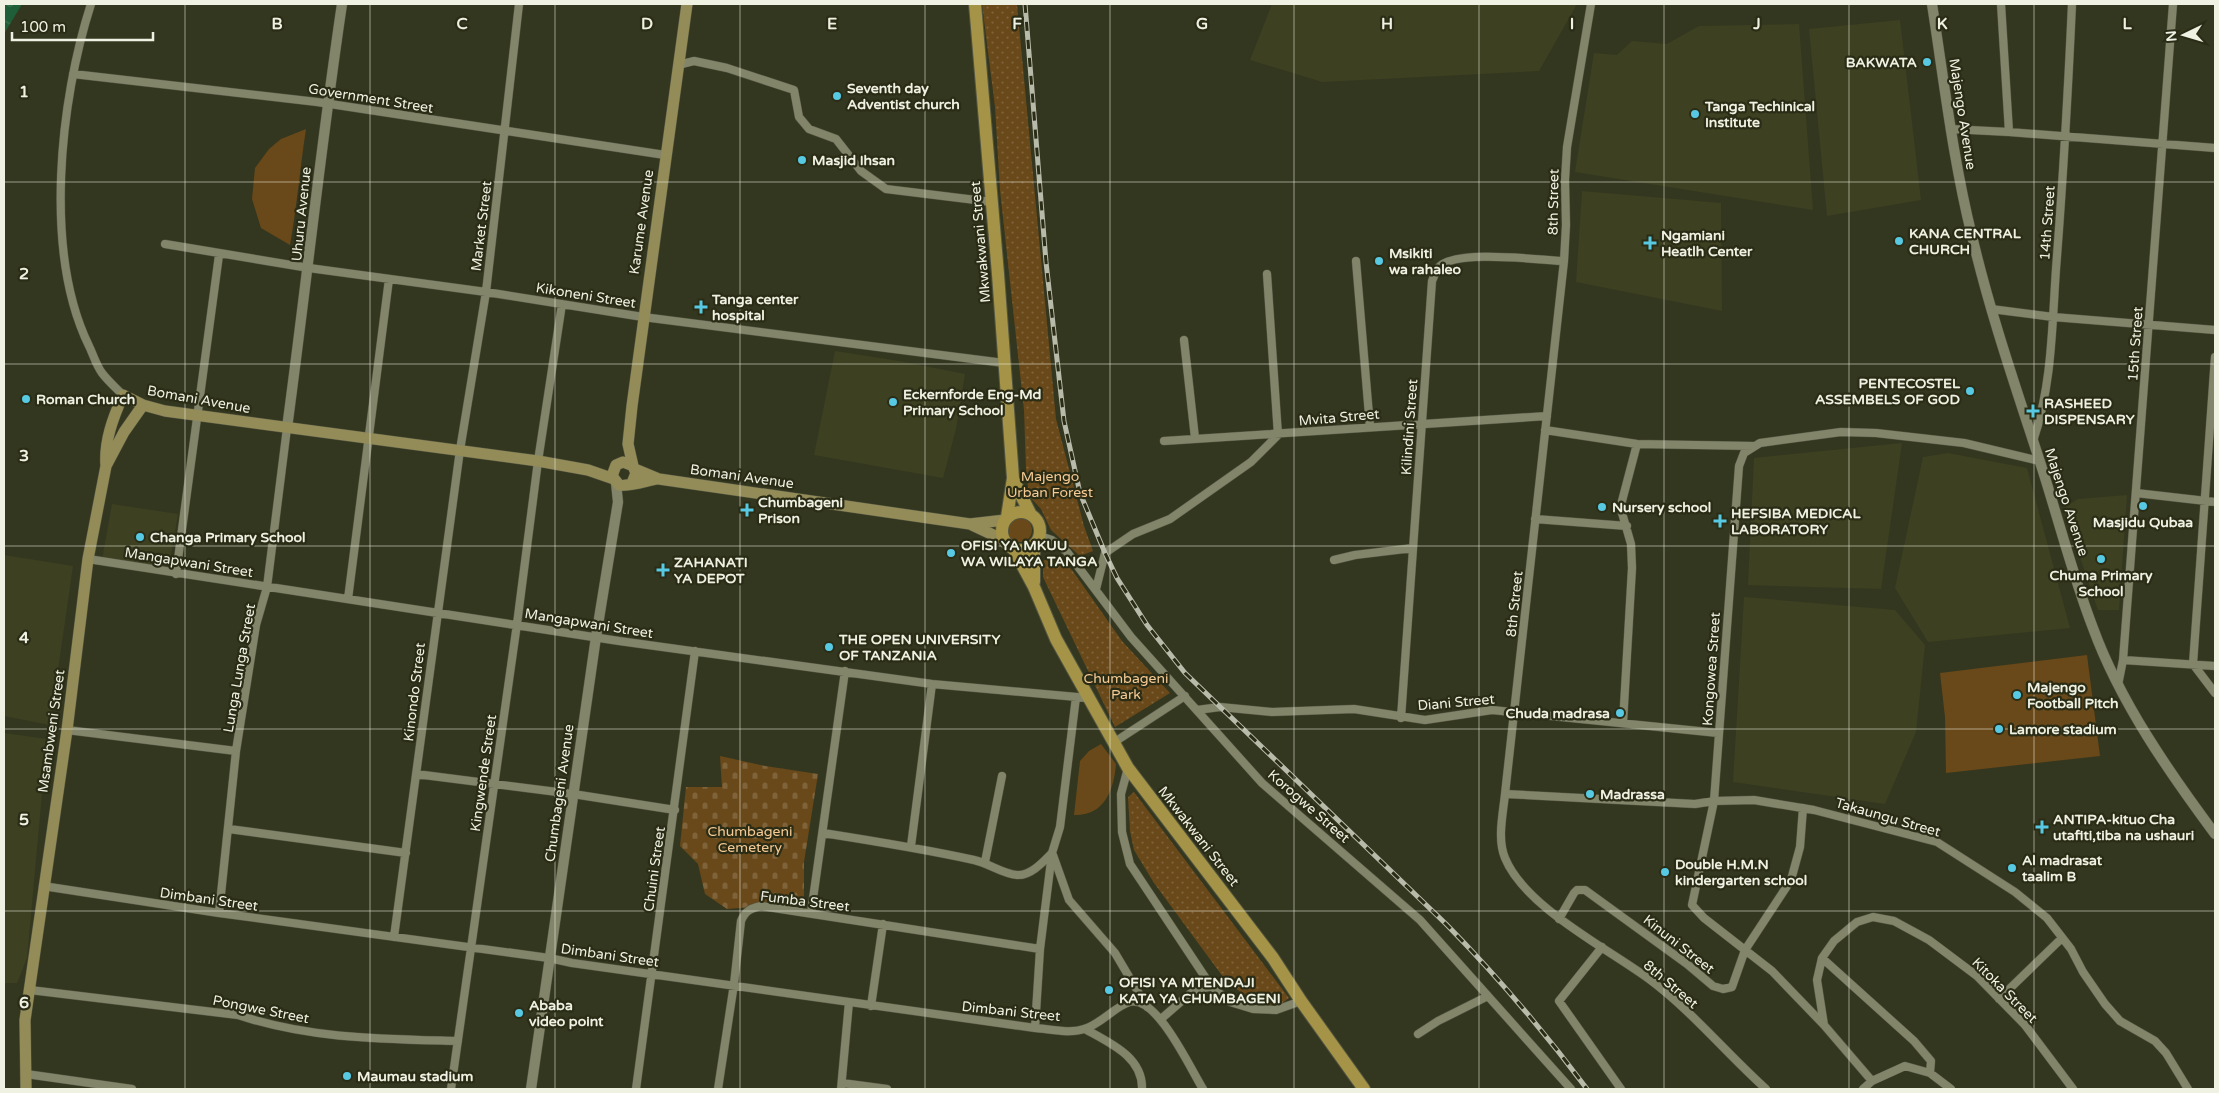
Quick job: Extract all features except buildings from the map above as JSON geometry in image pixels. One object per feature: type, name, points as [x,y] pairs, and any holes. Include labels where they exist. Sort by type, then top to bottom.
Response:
[{"type":"main road","name":"Karume Avenue","points":[[628,444],[643,317],[687,4]]},
{"type":"main road","name":"Mkwakwani Street","points":[[975,4],[992,202],[1012,478]]},
{"type":"main road","name":"Bomani Avenue","points":[[123,395],[142,405],[198,415],[460,450],[588,470]]},
{"type":"main road","points":[[106,466],[105,454],[111,423],[123,395]]},
{"type":"main road","points":[[106,466],[124,432],[142,405]]},
{"type":"main road","points":[[615,481],[612,472],[628,444]]},
{"type":"main road","points":[[628,444],[636,476],[631,484]]},
{"type":"main road","points":[[588,470],[627,463],[659,479]]},
{"type":"main road","name":"Msambweni Street","points":[[26,1089],[25,1020],[67,730],[88,559],[106,466]]},
{"type":"main road","points":[[588,470],[615,481],[622,486],[659,479]]},
{"type":"main road","points":[[1012,478],[1030,513],[1040,527],[1037,540],[1034,587]]},
{"type":"main road","points":[[1009,544],[1002,533],[1012,478]]},
{"type":"main road","name":"Bomani Avenue","points":[[659,479],[970,524]]},
{"type":"main road","points":[[970,524],[1006,518],[1014,512],[1030,513]]},
{"type":"main road","points":[[970,524],[1020,550],[1037,540]]},
{"type":"main road","name":"Mkwakwani Street","points":[[1009,544],[1034,587],[1082,697],[1128,768],[1273,958],[1301,1001],[1364,1089]]},
{"type":"street","name":"Bomani Avenue","points":[[91,4],[81,34],[68,98],[61,180],[62,232],[69,287],[79,324],[101,372],[123,395]]},
{"type":"street","name":"Uhuru Avenue","points":[[287,428],[327,105],[342,4]]},
{"type":"street","name":"Market Street","points":[[460,450],[486,292],[519,4]]},
{"type":"street","name":"8th Street","points":[[1591,4],[1566,147],[1564,261],[1501,831],[1505,858],[1514,875],[1559,918],[1650,980],[1696,1020],[1766,1089]]},
{"type":"street","name":"Majengo Avenue","points":[[1932,4],[1950,129],[1971,235],[1991,309],[2093,628],[2118,685],[2148,736],[2215,834]]},
{"type":"street","points":[[2001,4],[2009,132]]},
{"type":"street","name":"14th Street","points":[[2033,441],[2042,415],[2046,393],[2053,317],[2066,136],[2072,4]]},
{"type":"street","name":"15th Street","points":[[2118,685],[2123,660],[2173,4]]},
{"type":"street","points":[[678,65],[694,61],[727,68],[794,90],[799,117],[809,129],[836,139],[861,171],[886,189],[992,202]]},
{"type":"street","name":"Government Street","points":[[73,74],[317,102],[665,155]]},
{"type":"street","points":[[1950,129],[2215,148]]},
{"type":"street","name":"Kikoneni Street","points":[[165,244],[308,268],[486,292],[643,317],[1004,363]]},
{"type":"street","points":[[176,574],[219,254]]},
{"type":"street","name":"Kilindini Street","points":[[1401,718],[1432,281],[1439,267],[1454,259],[1477,256],[1564,261]]},
{"type":"street","points":[[1356,260],[1370,427]]},
{"type":"street","points":[[1096,589],[1105,553],[1133,534],[1170,519],[1250,462],[1278,435],[1267,274]]},
{"type":"street","points":[[348,599],[389,279]]},
{"type":"street","name":"Kingwende Street","points":[[451,1089],[517,624],[538,461],[562,304]]},
{"type":"street","points":[[1991,309],[2053,317],[2215,330]]},
{"type":"street","points":[[1184,340],[1195,438]]},
{"type":"street","points":[[2215,357],[2193,664],[2215,694]]},
{"type":"street","name":"Mvita Street","points":[[1164,441],[1547,416]]},
{"type":"street","name":"Lunga Lunga Street","points":[[219,913],[236,751],[256,625],[267,587],[287,428]]},
{"type":"street","points":[[1545,430],[1637,444],[1758,445],[1842,432],[1876,432],[1964,443],[2040,461]]},
{"type":"street","points":[[1623,723],[1632,568],[1631,544],[1622,513],[1622,501],[1637,444]]},
{"type":"street","name":"Kongowea Street","points":[[1745,950],[1704,918],[1692,905],[1714,801],[1739,466],[1744,453],[1758,445]]},
{"type":"street","name":"Kinondo Street","points":[[394,937],[460,450]]},
{"type":"street","points":[[615,481],[618,502]]},
{"type":"street","points":[[618,502],[631,484]]},
{"type":"street","points":[[2136,493],[2215,502]]},
{"type":"street","name":"Chumbageni Avenue","points":[[531,1089],[596,637],[618,502]]},
{"type":"street","points":[[1535,519],[1627,526]]},
{"type":"street","name":"Korogwe Street","points":[[1037,540],[1052,540],[1067,552],[1131,637],[1262,783],[1420,920],[1571,1089]]},
{"type":"street","points":[[1334,560],[1355,555],[1414,548]]},
{"type":"street","name":"Mangapwani Street","points":[[88,559],[596,637],[932,684],[1082,697]]},
{"type":"street","name":"Chuini Street","points":[[636,1089],[695,651]]},
{"type":"street","points":[[2123,660],[2215,666]]},
{"type":"street","points":[[811,913],[845,671]]},
{"type":"street","points":[[912,846],[932,684]]},
{"type":"street","points":[[1113,743],[1185,696]]},
{"type":"street","points":[[1034,1028],[1040,949],[1052,853],[1060,827],[1082,697]]},
{"type":"street","name":"Diani Street","points":[[1196,710],[1220,707],[1272,712],[1354,710],[1425,720],[1492,710],[1718,733]]},
{"type":"street","points":[[67,730],[236,751]]},
{"type":"street","points":[[1128,768],[1120,794],[1122,832],[1130,864],[1211,986],[1230,1002],[1253,1009],[1276,1010],[1301,1001]]},
{"type":"street","points":[[416,774],[574,794],[675,810]]},
{"type":"street","points":[[985,862],[1002,776]]},
{"type":"street","name":"Takaungu Street","points":[[1505,794],[1695,804],[1714,801],[1754,800],[1804,808],[1937,842],[2015,892],[2046,918],[2062,938],[2105,1004],[2120,1021],[2155,1041],[2161,1047],[2188,1089]]},
{"type":"street","name":"Kinuni Street","points":[[1559,918],[1574,893],[1577,890],[1585,890],[1713,986],[1723,989],[1732,987],[1745,950],[1791,880],[1800,847],[1804,808]]},
{"type":"street","points":[[229,829],[406,853]]},
{"type":"street","points":[[822,834],[912,846],[985,862],[1017,875],[1025,874],[1052,853]]},
{"type":"street","points":[[1052,853],[1069,900],[1115,953],[1148,1007],[1161,1020],[1203,1089]]},
{"type":"street","name":"Dimbani Street","points":[[43,886],[219,913],[734,984],[871,1006],[1034,1028],[1085,1029]]},
{"type":"street","name":"Fumba Street","points":[[718,1089],[734,984],[741,921],[744,913],[753,907],[761,906],[811,913],[1040,949]]},
{"type":"street","name":"Kitoka Street","points":[[1824,1025],[1817,980],[1822,958],[1834,940],[1857,922],[1873,917],[1894,921],[1929,940],[1977,976],[2026,1026],[2073,1089]]},
{"type":"street","points":[[871,1006],[883,924]]},
{"type":"street","points":[[1999,999],[2062,938]]},
{"type":"street","points":[[1602,948],[1559,1001],[1621,1089]]},
{"type":"street","points":[[1745,950],[1772,970],[1824,1025],[1872,1081]]},
{"type":"street","points":[[1822,958],[1914,1041],[1931,1061],[1930,1072]]},
{"type":"street","points":[[1161,1020],[1192,992],[1211,986]]},
{"type":"street","name":"Pongwe Street","points":[[30,990],[238,1015],[268,1025],[344,1038],[458,1041]]},
{"type":"street","points":[[1418,1034],[1438,1021],[1488,996]]},
{"type":"street","points":[[849,1002],[841,1086],[888,1089]]},
{"type":"street","points":[[1142,1089],[1142,1078],[1132,1059],[1115,1046],[1085,1029],[1130,1002],[1148,1007]]},
{"type":"street","points":[[1863,1089],[1872,1081],[1905,1066],[1930,1072],[1951,1089]]},
{"type":"street","points":[[26,1074],[132,1089]]},
{"type":"shaded area","points":[[1272,4],[1577,4],[1539,71],[1322,82],[1250,60]]},
{"type":"shaded area","points":[[1900,20],[1921,200],[1827,216],[1809,29]]},
{"type":"shaded area","name":"Tanga Techinical Institute","points":[[1799,24],[1813,210],[1575,172],[1594,53],[1617,55],[1632,41],[1667,44],[1699,26]]},
{"type":"shaded area","name":"Ngamiani Heatlh Center","points":[[1582,191],[1721,203],[1722,311],[1576,282]]},
{"type":"shaded area","name":"Eckernforde Eng-Md Primary School","points":[[835,351],[965,374],[956,429],[943,478],[814,455]]},
{"type":"shaded area","points":[[1902,443],[1881,589],[1748,585],[1754,458]]},
{"type":"shaded area","name":"Chuma Primary School","points":[[1948,453],[2027,468],[2070,628],[1928,642],[1895,588],[1923,457]]},
{"type":"shaded area","name":"Chuma Primary School","points":[[2127,495],[2119,610],[2098,610],[2063,508],[2078,499]]},
{"type":"shaded area","name":"Changa Primary School","points":[[112,504],[178,514],[169,568],[102,560]]},
{"type":"shaded area","points":[[4,555],[73,566],[50,725],[4,716]]},
{"type":"shaded area","points":[[1744,597],[1895,610],[1925,645],[1916,732],[1885,804],[1733,782]]},
{"type":"shaded area","points":[[4,733],[47,739],[27,958],[17,983],[4,983]]},
{"type":"green space","name":"Majengo Urban Forest","points":[[982,4],[1017,4],[1056,419],[1084,526],[1093,551],[1080,556],[1051,530],[1041,509],[1029,496],[1024,410],[1000,190],[995,107]]},
{"type":"green space","points":[[306,129],[290,245],[261,228],[252,199],[255,168],[269,149],[281,139]]},
{"type":"green space","points":[[1020,518],[1029,521],[1032,530],[1029,539],[1020,542],[1011,539],[1008,530],[1011,521]]},
{"type":"green space","name":"Chumbageni Park","points":[[1054,556],[1072,570],[1122,641],[1170,693],[1115,727],[1043,577],[1043,561]]},
{"type":"green space","name":"Majengo Football Pitch","points":[[2087,655],[2100,756],[1946,773],[1945,717],[1940,673]]},
{"type":"green space","points":[[1101,744],[1116,764],[1110,791],[1106,799],[1093,811],[1074,815],[1080,761],[1089,751]]},
{"type":"green space","name":"Chumbageni Cemetery","points":[[720,756],[765,766],[818,774],[804,862],[804,901],[776,898],[753,907],[727,909],[705,894],[698,864],[680,846],[686,787],[722,787]]},
{"type":"green space","points":[[1134,792],[1289,998],[1281,1004],[1265,1005],[1247,997],[1226,981],[1154,883],[1134,850],[1130,831],[1128,797]]},
{"type":"water","points":[[4,4],[22,4],[4,34]]},
{"type":"railway","points":[[1025,4],[1046,262],[1064,421],[1080,493],[1117,578],[1147,625],[1185,673],[1446,924],[1519,1004],[1587,1089]]},
{"type":"place","name":"BAKWATA","points":[[1927,62]]},
{"type":"place","name":"Seventh day Adventist church","points":[[837,96]]},
{"type":"place","name":"Tanga Techinical Institute","points":[[1695,114]]},
{"type":"place","name":"Masjid Ihsan","points":[[802,160]]},
{"type":"place","name":"KANA CENTRAL CHURCH","points":[[1899,241]]},
{"type":"place","name":"Ngamiani Heatlh Center","points":[[1650,243]]},
{"type":"place","name":"Msikiti wa rahaleo","points":[[1379,261]]},
{"type":"place","name":"Tanga center hospital","points":[[701,307]]},
{"type":"place","name":"PENTECOSTEL ASSEMBELS OF GOD","points":[[1970,391]]},
{"type":"place","name":"Roman Church","points":[[26,399]]},
{"type":"place","name":"Eckernforde Eng-Md Primary School","points":[[893,402]]},
{"type":"place","name":"RASHEED DISPENSARY","points":[[2033,411]]},
{"type":"place","name":"Masjidu Qubaa","points":[[2143,506]]},
{"type":"place","name":"Nursery school","points":[[1602,507]]},
{"type":"place","name":"Chumbageni Prison","points":[[747,510]]},
{"type":"place","name":"HEFSIBA MEDICAL LABORATORY","points":[[1720,521]]},
{"type":"place","name":"Changa Primary School","points":[[140,537]]},
{"type":"place","name":"OFISI YA MKUU WA WILAYA TANGA","points":[[951,553]]},
{"type":"place","name":"Chuma Primary School","points":[[2101,559]]},
{"type":"place","name":"ZAHANATI YA DEPOT","points":[[663,570]]},
{"type":"place","name":"THE OPEN UNIVERSITY OF TANZANIA","points":[[829,647]]},
{"type":"place","name":"Majengo Football Pitch","points":[[2017,695]]},
{"type":"place","name":"Chuda madrasa","points":[[1620,713]]},
{"type":"place","name":"Lamore stadium","points":[[1999,729]]},
{"type":"place","name":"Madrassa","points":[[1590,794]]},
{"type":"place","name":"ANTIPA-kituo Cha utafiti,tiba na ushauri","points":[[2042,827]]},
{"type":"place","name":"Al madrasat taalim B","points":[[2012,868]]},
{"type":"place","name":"Double H.M.N kindergarten school","points":[[1665,872]]},
{"type":"place","name":"OFISI YA MTENDAJI KATA YA CHUMBAGENI","points":[[1109,990]]},
{"type":"place","name":"Ababa video point","points":[[519,1013]]},
{"type":"place","name":"Maumau stadium","points":[[347,1076]]}]
